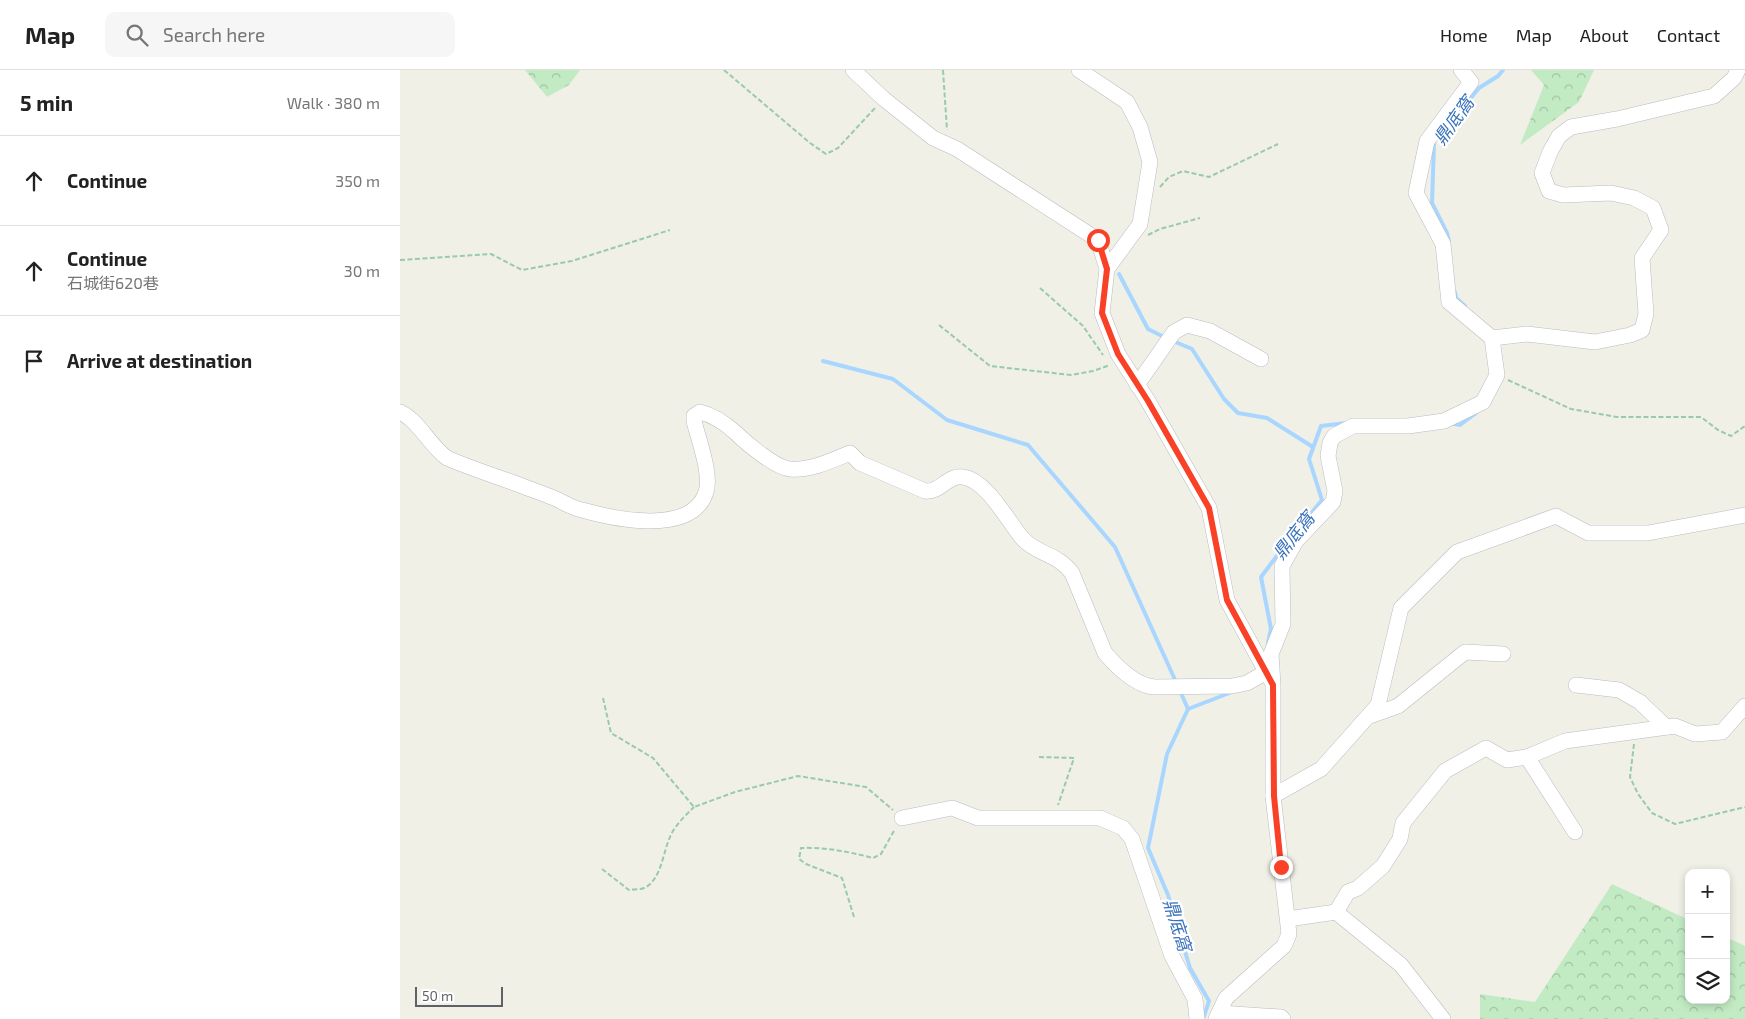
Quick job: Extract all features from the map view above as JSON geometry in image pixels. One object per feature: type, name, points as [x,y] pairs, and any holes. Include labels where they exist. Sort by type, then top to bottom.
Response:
[{"type":"street","points":[[853,70],[884,99],[933,138],[957,149],[1098,240],[1107,269],[1102,313],[1122,359],[1209,508],[1227,600],[1270,678]]},
{"type":"street","points":[[1079,70],[1127,102],[1140,127],[1150,162],[1140,224],[1107,269]]},
{"type":"street","points":[[1283,1019],[1281,1017],[1218,1016],[1226,998],[1284,946],[1290,934],[1274,802],[1270,678],[1271,654],[1282,624],[1282,566],[1296,541],[1333,502],[1335,491],[1328,456],[1330,443],[1334,436],[1353,426],[1408,426],[1444,421],[1483,402],[1497,375],[1492,338],[1449,302],[1443,244],[1416,193],[1427,141],[1471,82],[1461,70]]},
{"type":"street","points":[[1492,338],[1528,334],[1595,342],[1630,335],[1642,330],[1646,314],[1642,258],[1661,230],[1653,208],[1634,198],[1612,193],[1563,195],[1549,191],[1542,173],[1559,136],[1570,128],[1617,120],[1714,96],[1734,78],[1738,70]]},
{"type":"street","points":[[1137,384],[1174,332],[1187,325],[1210,331],[1261,359]]},
{"type":"street","points":[[400,412],[416,424],[436,449],[447,458],[553,497],[580,510],[603,516],[657,522],[683,516],[698,505],[706,494],[708,486],[704,458],[694,421],[694,416],[700,412],[708,414],[729,428],[752,448],[789,470],[840,458],[850,453],[860,463],[925,491],[935,490],[952,478],[964,477],[981,487],[998,504],[1022,538],[1065,563],[1072,573],[1105,653],[1113,663],[1143,685],[1155,687],[1232,686],[1270,678]]},
{"type":"street","points":[[1274,802],[1321,769],[1378,705],[1401,608],[1457,552],[1556,516],[1588,533],[1648,533],[1745,515]]},
{"type":"street","points":[[1368,717],[1398,706],[1465,652],[1503,654]]},
{"type":"street","points":[[1576,685],[1619,690],[1640,702],[1666,727]]},
{"type":"street","points":[[1336,912],[1348,892],[1358,888],[1383,866],[1400,839],[1403,823],[1445,771],[1486,748],[1507,760],[1527,756],[1565,741],[1635,731],[1674,726],[1695,734],[1722,732],[1745,706]]},
{"type":"street","points":[[1527,756],[1575,832]]},
{"type":"street","points":[[902,818],[952,808],[978,818],[1100,818],[1123,828],[1132,838],[1172,956],[1195,999],[1197,1019]]},
{"type":"street","points":[[1288,919],[1336,912],[1401,965],[1442,1019]]},
{"type":"path","points":[[724,70],[810,143],[826,154],[838,148],[884,99]]},
{"type":"path","points":[[943,70],[948,145]]},
{"type":"path","points":[[1158,190],[1169,177],[1182,171],[1209,177],[1278,144]]},
{"type":"path","points":[[1135,231],[1146,237],[1160,229],[1200,218]]},
{"type":"path","points":[[400,260],[491,254],[522,270],[572,261],[670,230]]},
{"type":"path","points":[[1040,288],[1083,326],[1104,357]]},
{"type":"path","points":[[939,325],[990,366],[1071,375],[1093,370],[1122,359]]},
{"type":"path","points":[[1497,375],[1571,409],[1617,417],[1701,417],[1718,430],[1731,436],[1745,426]]},
{"type":"path","points":[[603,698],[611,733],[653,758],[694,807]]},
{"type":"path","points":[[1635,731],[1630,777],[1638,794],[1652,813],[1675,824],[1745,807]]},
{"type":"path","points":[[1039,757],[1074,758],[1054,818]]},
{"type":"path","points":[[602,869],[629,890],[644,889],[654,881],[670,837],[680,822],[694,807],[735,792],[798,776],[866,787],[902,818],[881,854],[873,858],[821,847],[802,848],[800,859],[806,864],[842,878],[854,917]]},
{"type":"green space","points":[[525,70],[580,70],[569,85],[547,97]]},
{"type":"green space","points":[[1531,70],[1594,70],[1579,102],[1520,145],[1544,85]]},
{"type":"green space","points":[[1612,884],[1685,918],[1685,1004],[1730,1004],[1730,939],[1745,946],[1745,1019],[1480,1019],[1480,994],[1535,1002]]},
{"type":"waterway","name":"鼎底窩","points":[[1441,134],[1479,88],[1498,76],[1503,70]]},
{"type":"waterway","name":"鼎底窩","points":[[1434,144],[1432,203],[1449,241]]},
{"type":"waterway","points":[[1119,274],[1148,329],[1166,338]]},
{"type":"waterway","name":"鼎底窩","points":[[1455,292],[1456,298],[1465,306]]},
{"type":"waterway","points":[[1173,341],[1192,349],[1224,399],[1238,413],[1267,418],[1313,447]]},
{"type":"waterway","points":[[823,361],[893,379],[947,420],[1028,445],[1115,547],[1176,682]]},
{"type":"waterway","name":"鼎底窩","points":[[1450,423],[1460,425],[1476,413]]},
{"type":"waterway","name":"鼎底窩","points":[[1304,522],[1322,500],[1309,459],[1321,426],[1346,423]]},
{"type":"waterway","name":"鼎底窩","points":[[1268,643],[1271,629],[1261,577],[1288,541]]},
{"type":"waterway","points":[[1180,691],[1188,709]]},
{"type":"waterway","name":"鼎底窩","points":[[1203,1019],[1209,1001],[1190,968],[1168,895],[1148,848],[1167,754],[1188,709],[1232,692]]},
{"type":"route","points":[[1098,240],[1107,269],[1102,313],[1118,354],[1148,401],[1209,508],[1227,600],[1273,685],[1274,796],[1281,867]]}]
